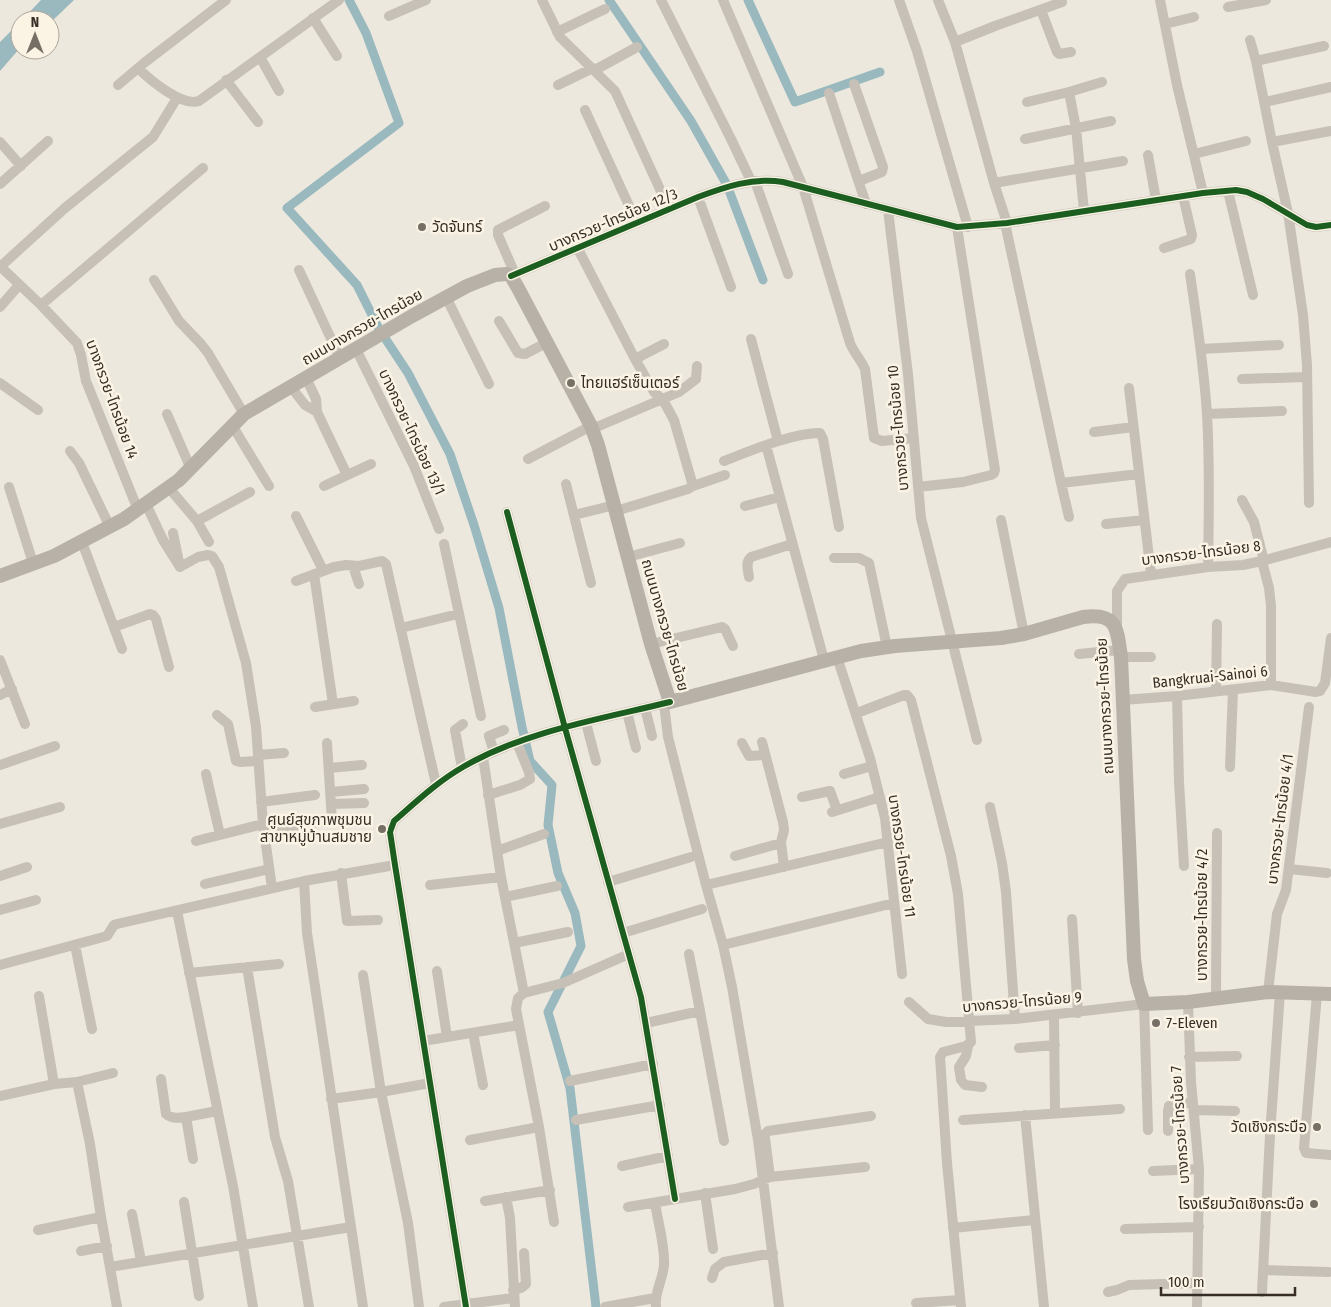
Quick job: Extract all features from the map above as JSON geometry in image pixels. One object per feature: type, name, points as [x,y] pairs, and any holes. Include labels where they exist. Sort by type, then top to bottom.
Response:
[{"type":"main road","name":"ถนนบางกรวย-ไทรน้อย","points":[[0,576],[54,556],[110,528],[169,488],[191,469],[244,414],[291,386],[446,297],[485,278],[502,274],[513,275],[546,343],[592,428],[616,508],[651,644],[659,705],[838,656],[887,647],[1001,638],[1024,634],[1092,616],[1107,618],[1112,621],[1117,629],[1120,653],[1134,959],[1137,980],[1144,1004]]},
{"type":"main road","points":[[1144,1004],[1188,1002],[1274,992],[1331,994]]},
{"type":"street","points":[[118,85],[226,0]]},
{"type":"street","points":[[138,68],[178,98],[188,102],[199,101],[339,0]]},
{"type":"street","points":[[390,16],[426,0]]},
{"type":"street","points":[[542,0],[557,32],[616,91],[669,209]]},
{"type":"street","points":[[661,0],[753,181],[788,274]]},
{"type":"street","points":[[722,0],[803,187],[850,343],[856,356],[866,369],[874,438],[882,442],[914,438]]},
{"type":"street","points":[[899,0],[917,51],[968,227]]},
{"type":"street","points":[[938,0],[955,42],[1006,223],[1068,517]]},
{"type":"street","points":[[1160,0],[1177,85],[1203,193]]},
{"type":"street","points":[[1228,7],[1266,0]]},
{"type":"street","points":[[955,42],[1062,2]]},
{"type":"street","points":[[557,32],[604,9]]},
{"type":"street","points":[[1040,10],[1057,52],[1059,54],[1071,52]]},
{"type":"street","points":[[1165,24],[1194,17]]},
{"type":"street","points":[[313,18],[337,56]]},
{"type":"street","points":[[1250,40],[1288,213],[1304,315],[1309,503]]},
{"type":"street","points":[[1256,61],[1324,46]]},
{"type":"street","points":[[558,85],[637,47]]},
{"type":"street","points":[[260,57],[279,91]]},
{"type":"street","points":[[226,80],[258,122]]},
{"type":"street","points":[[1027,102],[1102,82]]},
{"type":"street","points":[[854,84],[883,167],[882,172],[858,181]]},
{"type":"street","points":[[1265,102],[1331,87]]},
{"type":"street","points":[[828,92],[866,204]]},
{"type":"street","points":[[1068,92],[1076,128],[1084,211]]},
{"type":"street","points":[[0,266],[65,208],[153,137],[178,98]]},
{"type":"street","points":[[586,110],[636,223]]},
{"type":"street","points":[[1025,139],[1111,121]]},
{"type":"street","points":[[1272,142],[1331,130]]},
{"type":"street","points":[[0,184],[48,141]]},
{"type":"street","points":[[1194,154],[1246,141]]},
{"type":"street","points":[[0,142],[21,166]]},
{"type":"street","points":[[1148,155],[1156,200]]},
{"type":"street","points":[[994,183],[1123,161]]},
{"type":"street","points":[[41,305],[203,168]]},
{"type":"street","name":"บางกรวย-ไทรน้อย 12/3","points":[[513,275],[698,197],[753,181],[773,180],[957,227],[1006,223],[1203,193],[1228,191],[1247,192],[1311,226],[1331,225]]},
{"type":"street","points":[[1228,191],[1253,294]]},
{"type":"street","points":[[1164,248],[1192,239],[1183,196]]},
{"type":"street","points":[[698,197],[731,287]]},
{"type":"street","points":[[513,275],[498,235],[498,230],[546,206]]},
{"type":"street","name":"บางกรวย-ไทรน้อย 10","points":[[888,210],[899,294],[923,530],[977,740]]},
{"type":"street","points":[[918,487],[963,482],[991,475],[995,470],[957,227]]},
{"type":"street","points":[[578,249],[654,392],[663,400],[674,420],[693,486]]},
{"type":"street","name":"บางกรวย-ไทรน้อย 14","points":[[0,266],[77,343],[86,381],[142,507],[180,567]]},
{"type":"street","points":[[298,270],[340,358]]},
{"type":"street","points":[[1190,274],[1201,349],[1207,414],[1209,464],[1208,567]]},
{"type":"street","points":[[154,280],[179,321],[205,348],[244,414]]},
{"type":"street","points":[[0,307],[19,285]]},
{"type":"street","points":[[446,297],[489,384]]},
{"type":"street","points":[[499,321],[518,353],[525,354],[546,343]]},
{"type":"street","points":[[751,339],[778,441]]},
{"type":"street","points":[[635,358],[664,344]]},
{"type":"street","points":[[1201,349],[1278,345]]},
{"type":"street","name":"บางกรวย-ไทรน้อย 13/1","points":[[356,349],[414,466],[439,529]]},
{"type":"street","points":[[528,459],[592,428],[663,400],[678,392],[693,382],[698,374],[698,366]]},
{"type":"street","points":[[1242,379],[1307,377]]},
{"type":"street","points":[[306,378],[316,399],[317,412],[347,475]]},
{"type":"street","points":[[0,382],[38,410]]},
{"type":"street","points":[[291,386],[305,405],[317,412]]},
{"type":"street","points":[[1129,388],[1151,574]]},
{"type":"street","points":[[1207,414],[1282,411]]},
{"type":"street","points":[[168,414],[191,469]]},
{"type":"street","points":[[232,425],[268,486]]},
{"type":"street","points":[[1094,432],[1133,427]]},
{"type":"street","points":[[724,461],[778,441],[817,432],[822,434],[839,527]]},
{"type":"street","points":[[766,445],[824,660]]},
{"type":"street","points":[[70,450],[79,463],[110,528]]},
{"type":"street","points":[[324,486],[371,464]]},
{"type":"street","points":[[1061,483],[1138,474]]},
{"type":"street","points":[[574,515],[616,508],[688,489],[725,475]]},
{"type":"street","points":[[566,484],[591,583]]},
{"type":"street","points":[[9,487],[33,563]]},
{"type":"street","points":[[169,488],[197,521],[210,542]]},
{"type":"street","points":[[197,521],[250,492]]},
{"type":"street","points":[[745,506],[780,497]]},
{"type":"street","points":[[1242,500],[1254,522],[1272,606],[1271,685]]},
{"type":"street","points":[[507,512],[565,728],[629,954],[646,1023],[674,1199]]},
{"type":"street","points":[[296,516],[319,572],[333,704]]},
{"type":"street","points":[[1001,520],[1024,634]]},
{"type":"street","points":[[1106,524],[1144,520]]},
{"type":"street","points":[[173,533],[180,567],[198,557],[208,555],[216,561],[246,663],[258,758],[263,829],[272,888]]},
{"type":"street","points":[[82,542],[122,648]]},
{"type":"street","points":[[628,556],[680,543]]},
{"type":"street","points":[[444,544],[481,716]]},
{"type":"street","points":[[749,577],[747,560],[751,556],[792,544]]},
{"type":"street","name":"บางกรวย-ไทรน้อย 8","points":[[1117,629],[1117,590],[1125,578],[1263,561],[1330,545]]},
{"type":"street","points":[[834,558],[858,558],[869,563],[887,647]]},
{"type":"street","points":[[296,581],[340,565],[365,565],[382,561],[386,564],[436,784]]},
{"type":"street","points":[[353,566],[359,584]]},
{"type":"street","points":[[114,627],[150,614],[153,615],[156,619],[169,667]]},
{"type":"street","points":[[401,628],[458,614]]},
{"type":"street","points":[[1216,691],[1218,624]]},
{"type":"street","points":[[651,644],[722,627],[726,629],[733,646]]},
{"type":"street","name":"Bangkruai-Sainoi 6","points":[[1122,700],[1177,696],[1271,685],[1316,692],[1323,689],[1325,683],[1331,638]]},
{"type":"street","points":[[1079,654],[1120,653],[1151,657]]},
{"type":"street","name":"บางกรวย-ไทรน้อย 11","points":[[838,656],[857,713],[880,797],[888,842],[902,974]]},
{"type":"street","points":[[0,660],[25,724]]},
{"type":"street","points":[[0,694],[12,689]]},
{"type":"street","points":[[1230,767],[1233,690]]},
{"type":"street","points":[[857,713],[904,695],[907,695],[911,700],[951,856],[958,894],[971,1042],[966,1056],[958,1067],[961,1080],[965,1085],[982,1088]]},
{"type":"street","points":[[1177,696],[1179,782],[1184,866]]},
{"type":"street","points":[[315,707],[354,701]]},
{"type":"street","points":[[466,1306],[390,832],[394,821],[436,784],[482,757],[523,741],[565,728],[659,705]]},
{"type":"street","points":[[652,736],[659,705]]},
{"type":"street","points":[[659,705],[723,945],[732,987],[758,1140],[779,1307]]},
{"type":"street","name":"บางกรวย-ไทรน้อย 4/1","points":[[1262,1292],[1270,1135],[1276,914],[1286,890],[1309,707]]},
{"type":"street","points":[[627,712],[636,748]]},
{"type":"street","points":[[217,715],[228,724],[236,761],[240,762],[284,753]]},
{"type":"street","points":[[586,723],[596,761]]},
{"type":"street","points":[[462,768],[455,730],[463,724]]},
{"type":"street","points":[[494,752],[489,736],[504,730]]},
{"type":"street","points":[[488,795],[520,785],[530,779],[523,741]]},
{"type":"street","points":[[762,742],[784,822],[781,843],[784,867]]},
{"type":"street","points":[[196,841],[220,835],[309,823],[331,822],[333,818],[327,743]]},
{"type":"street","points":[[742,743],[749,756],[766,755]]},
{"type":"street","points":[[0,765],[55,746]]},
{"type":"street","points":[[482,757],[501,877],[524,993]]},
{"type":"street","points":[[329,768],[362,765]]},
{"type":"street","points":[[844,774],[872,766]]},
{"type":"street","points":[[206,774],[220,835]]},
{"type":"street","points":[[331,792],[364,789]]},
{"type":"street","points":[[802,797],[830,791],[835,811],[880,797]]},
{"type":"street","points":[[261,802],[315,795]]},
{"type":"street","points":[[332,804],[364,803]]},
{"type":"street","points":[[0,824],[60,807]]},
{"type":"street","points":[[990,807],[1006,892],[1014,1019]]},
{"type":"street","name":"บางกรวย-ไทรน้อย 4/2","points":[[1216,998],[1217,833]]},
{"type":"street","points":[[497,851],[544,834]]},
{"type":"street","points":[[706,886],[888,842]]},
{"type":"street","points":[[735,856],[781,843]]},
{"type":"street","points":[[608,882],[690,857]]},
{"type":"street","points":[[0,965],[102,937],[117,924],[304,881],[395,865]]},
{"type":"street","points":[[0,876],[28,867]]},
{"type":"street","points":[[205,884],[269,869]]},
{"type":"street","points":[[1289,869],[1327,873]]},
{"type":"street","points":[[340,874],[348,921],[378,920]]},
{"type":"street","points":[[430,885],[501,877]]},
{"type":"street","points":[[304,881],[308,932],[363,1307]]},
{"type":"street","points":[[505,897],[557,886]]},
{"type":"street","points":[[0,910],[36,900]]},
{"type":"street","points":[[723,945],[894,903]]},
{"type":"street","points":[[623,933],[702,909]]},
{"type":"street","points":[[177,910],[233,1186],[253,1307]]},
{"type":"street","points":[[1072,918],[1078,1013]]},
{"type":"street","points":[[514,944],[568,932]]},
{"type":"street","points":[[74,945],[92,1029]]},
{"type":"street","points":[[554,1222],[550,1190],[516,1002],[524,993],[563,983],[629,954]]},
{"type":"street","points":[[689,954],[724,1141]]},
{"type":"street","points":[[189,974],[279,964]]},
{"type":"street","points":[[247,967],[275,1136],[288,1180],[309,1307]]},
{"type":"street","points":[[437,971],[447,1036]]},
{"type":"street","points":[[363,975],[381,1092],[408,1223],[419,1307]]},
{"type":"street","points":[[1317,994],[1304,1151],[1310,1154],[1331,1154]]},
{"type":"street","points":[[39,996],[54,1084]]},
{"type":"street","name":"บางกรวย-ไทรน้อย 9","points":[[909,1002],[923,1015],[934,1021],[969,1022],[1054,1016],[1144,1004]]},
{"type":"street","name":"บางกรวย-ไทรน้อย 7","points":[[1188,1002],[1193,1106],[1199,1169],[1197,1307]]},
{"type":"street","points":[[1144,1004],[1148,1130]]},
{"type":"street","points":[[646,1023],[700,1011]]},
{"type":"street","points":[[1054,1016],[1055,1112]]},
{"type":"street","points":[[423,1041],[519,1025]]},
{"type":"street","points":[[473,1033],[483,1085]]},
{"type":"street","points":[[1019,1048],[1054,1045]]},
{"type":"street","points":[[916,1302],[960,1303],[940,1057],[943,1052],[968,1046]]},
{"type":"street","points":[[1190,1057],[1237,1056]]},
{"type":"street","points":[[570,1081],[653,1064]]},
{"type":"street","points":[[0,1096],[54,1084],[77,1082],[113,1073]]},
{"type":"street","points":[[161,1080],[166,1114],[169,1117],[186,1117],[217,1110]]},
{"type":"street","points":[[77,1082],[90,1144],[101,1217],[118,1307]]},
{"type":"street","points":[[332,1099],[430,1083]]},
{"type":"street","points":[[576,1120],[660,1105]]},
{"type":"street","points":[[1168,1132],[1169,1106],[1193,1106],[1235,1111]]},
{"type":"street","points":[[963,1120],[1055,1112],[1120,1109]]},
{"type":"street","points":[[1025,1115],[1044,1307]]},
{"type":"street","points":[[762,1180],[765,1138],[768,1131],[871,1116]]},
{"type":"street","points":[[186,1117],[193,1159]]},
{"type":"street","points":[[470,1140],[539,1127]]},
{"type":"street","points":[[622,1166],[668,1156]]},
{"type":"street","points":[[628,1207],[735,1189],[762,1180],[865,1167]]},
{"type":"street","points":[[1153,1171],[1199,1169]]},
{"type":"street","points":[[485,1202],[550,1190]]},
{"type":"street","points":[[705,1193],[714,1249]]},
{"type":"street","points":[[506,1198],[510,1218],[514,1298]]},
{"type":"street","points":[[184,1202],[199,1296]]},
{"type":"street","points":[[605,1307],[655,1303],[663,1272],[664,1256],[655,1203]]},
{"type":"street","points":[[132,1214],[141,1261]]},
{"type":"street","points":[[38,1230],[101,1217]]},
{"type":"street","points":[[953,1228],[1034,1220]]},
{"type":"street","points":[[110,1267],[351,1227]]},
{"type":"street","points":[[1124,1229],[1199,1227]]},
{"type":"street","points":[[81,1251],[107,1246]]},
{"type":"street","points":[[444,1307],[466,1306],[514,1298],[526,1284],[524,1253]]},
{"type":"street","points":[[712,1278],[715,1269],[724,1262],[773,1253]]},
{"type":"street","points":[[1264,1270],[1329,1272]]},
{"type":"street","points":[[1108,1292],[1134,1285],[1198,1283]]},
{"type":"water","points":[[41,0],[74,0],[60,13],[60,10],[32,10]]},
{"type":"water","points":[[10,32],[10,60],[0,71],[0,42]]},
{"type":"waterway","points":[[349,0],[366,33],[399,123],[287,208],[357,285],[379,329],[408,373],[450,454],[499,608],[530,761],[552,785],[548,825],[558,873],[575,913],[581,946],[548,1012],[570,1088],[596,1307]]},
{"type":"waterway","points":[[609,0],[691,121],[727,185],[763,280]]},
{"type":"waterway","points":[[748,0],[795,102],[880,72]]},
{"type":"cycle path","points":[[511,276],[698,197],[729,187],[761,181],[783,182],[957,227],[1007,223],[1203,193],[1236,190],[1247,192],[1263,199],[1307,225],[1316,227],[1331,225]]},
{"type":"cycle path","points":[[507,512],[565,728],[641,997],[675,1199]]},
{"type":"cycle path","points":[[466,1307],[390,832],[394,821],[436,786],[453,773],[487,755],[512,744],[564,727],[670,702]]},
{"type":"place","name":"วัดจันทร์","points":[[422,227]]},
{"type":"place","name":"ไทยแฮร์เซ็นเตอร์","points":[[571,383]]},
{"type":"place","name":"ศูนย์สุขภาพชุมชน สาขาหมู่บ้านสมชาย","points":[[382,829]]},
{"type":"place","name":"7-Eleven","points":[[1156,1023]]},
{"type":"place","name":"วัดเชิงกระบือ","points":[[1317,1127]]},
{"type":"place","name":"โรงเรียนวัดเชิงกระบือ","points":[[1314,1204]]}]
